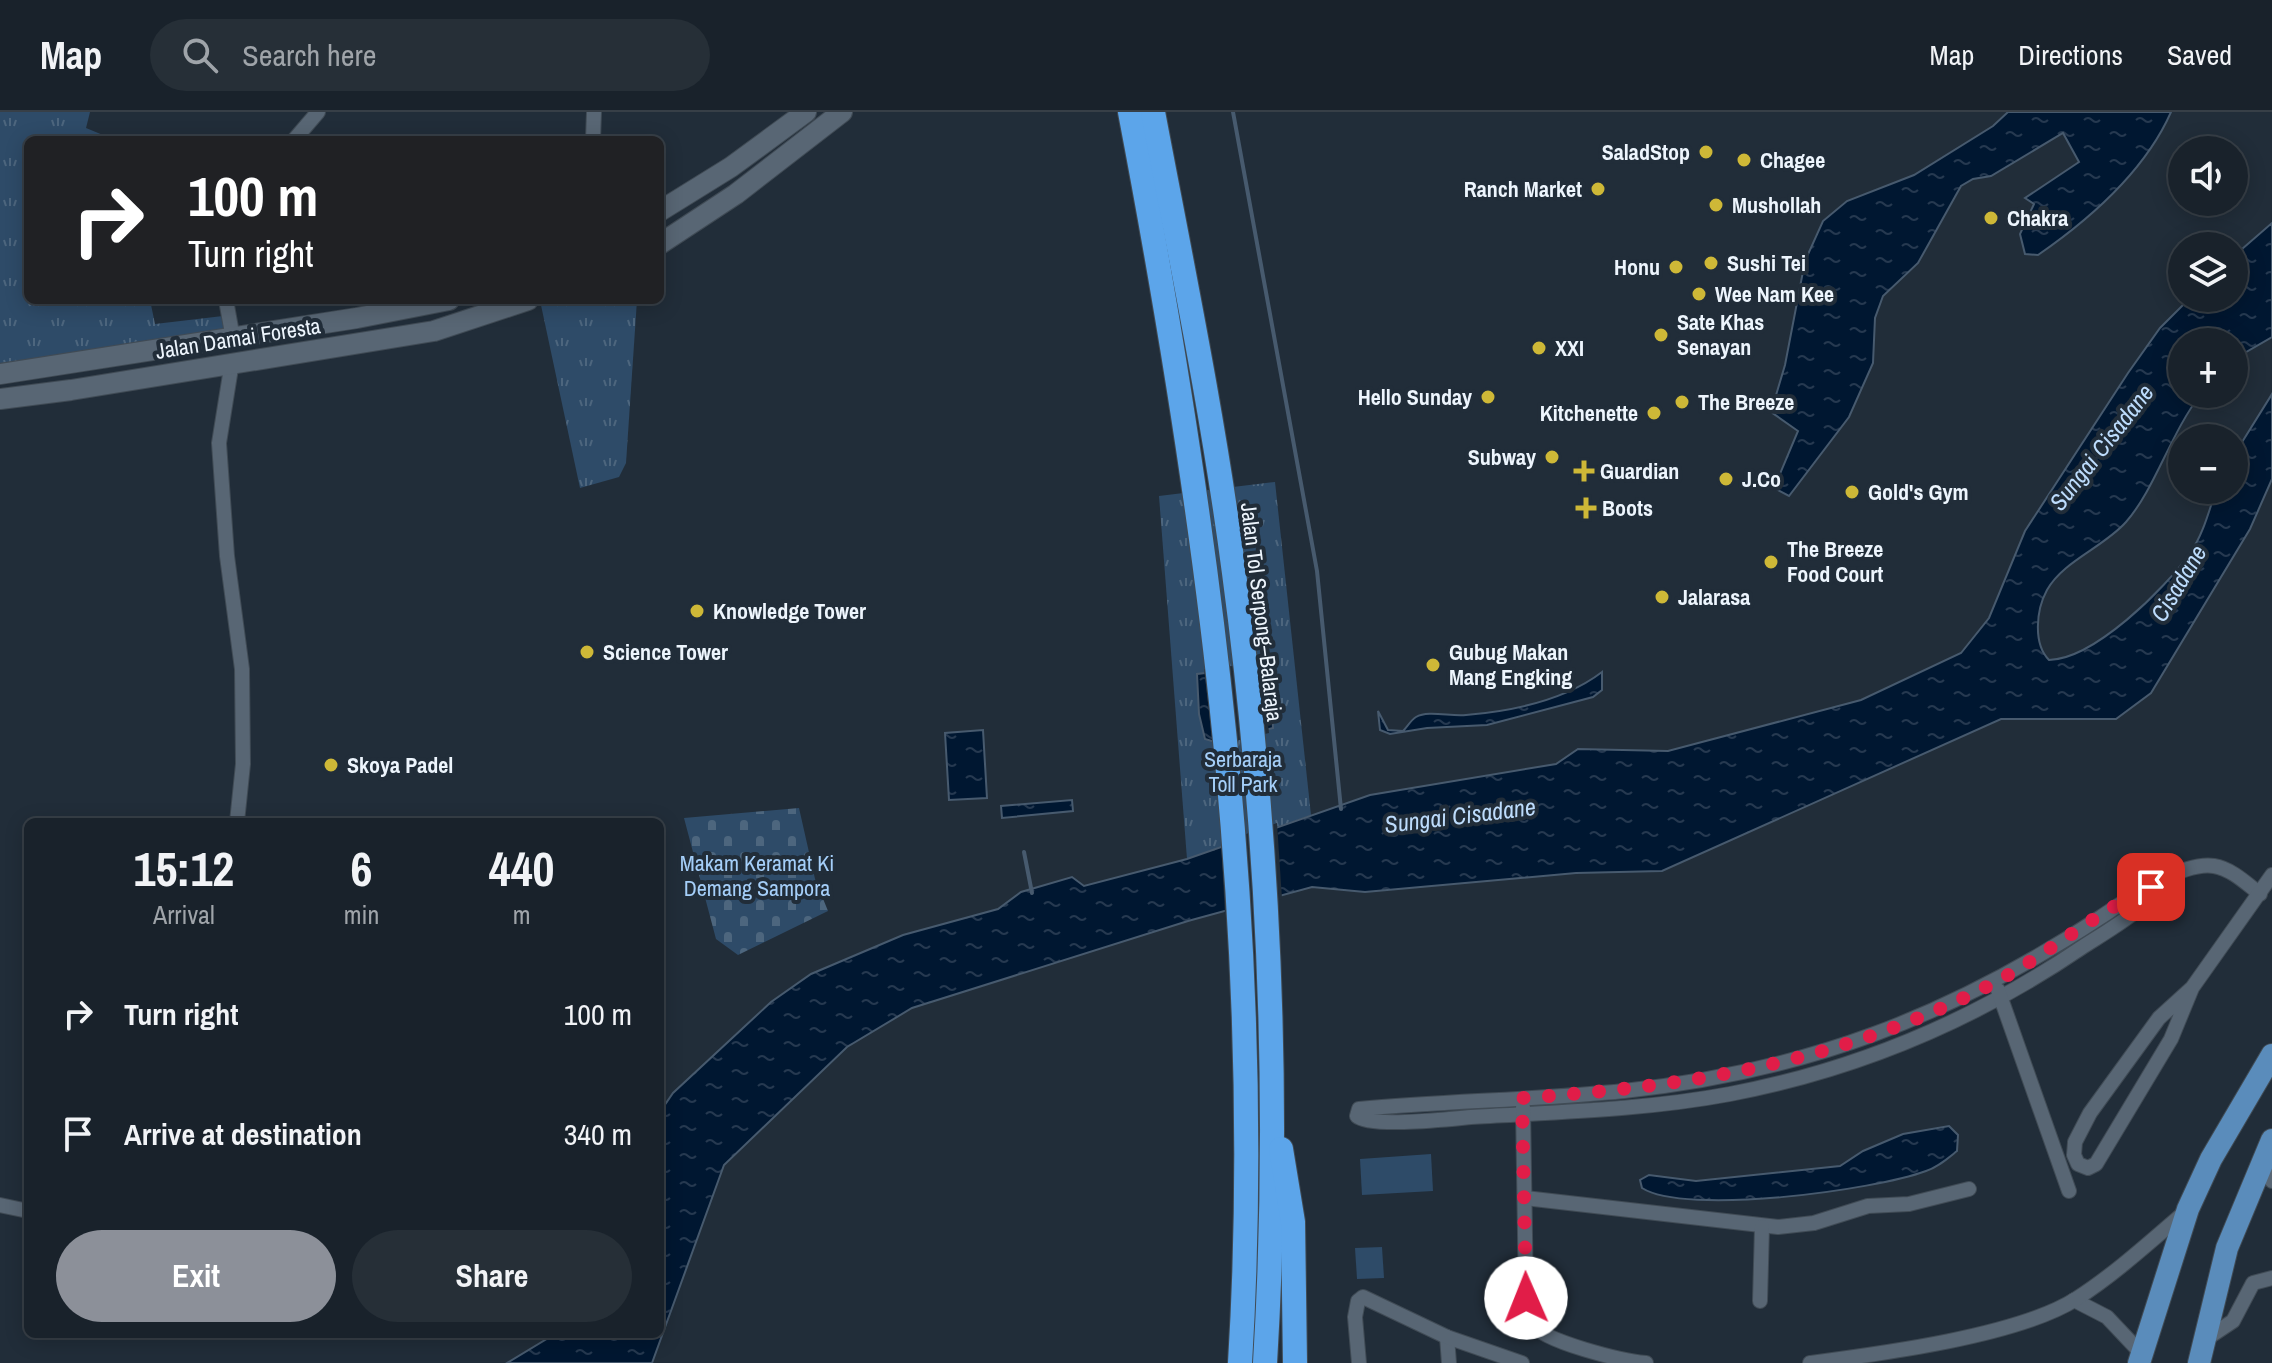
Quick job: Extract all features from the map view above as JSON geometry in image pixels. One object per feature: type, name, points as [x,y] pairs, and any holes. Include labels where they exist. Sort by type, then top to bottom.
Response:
[{"type":"highway","points":[[1130,112],[1208,575],[1232,785],[1242,942],[1246,1090],[1232,1353]]},
{"type":"highway","name":"Jalan Tol Serpong–Balaraja","points":[[1153,112],[1234,572],[1258,782],[1271,1084],[1266,1353]]},
{"type":"highway","points":[[1271,1084],[1293,1222],[1295,1354]]},
{"type":"main road","points":[[664,209],[731,167],[806,112]]},
{"type":"main road","points":[[664,241],[772,167],[842,112]]},
{"type":"main road","name":"Jalan Damai Foresta","points":[[0,374],[68,366],[435,304]]},
{"type":"main road","name":"Jalan Damai Foresta","points":[[0,399],[434,331],[516,304]]},
{"type":"main road","points":[[428,306],[434,331]]},
{"type":"main road","points":[[68,366],[71,390]]},
{"type":"main road","points":[[2140,1358],[2188,1209],[2211,1159],[2272,1055]]},
{"type":"main road","points":[[2201,1352],[2227,1248],[2268,1148]]},
{"type":"street","points":[[297,136],[318,112]]},
{"type":"street","points":[[593,136],[594,112]]},
{"type":"street","points":[[227,304],[233,339]]},
{"type":"street","points":[[232,362],[219,443],[227,556],[242,669],[243,764],[237,818]]},
{"type":"street","points":[[2071,946],[1901,1027],[1819,1054],[1726,1076],[1623,1091],[1359,1109],[1357,1113],[1359,1119],[1373,1121],[1524,1114],[1625,1107],[1730,1094],[1822,1070],[1921,1036],[2002,998],[2071,946],[2133,896],[2188,869],[2215,866],[2231,872],[2260,894]]},
{"type":"street","points":[[2192,988],[2171,1039],[2096,1164],[2088,1168],[2078,1164],[2074,1155],[2075,1142],[2090,1113],[2159,1018],[2192,988],[2272,875]]},
{"type":"street","points":[[1994,983],[2002,998],[2069,1191]]},
{"type":"street","points":[[1819,1054],[1822,1070]]},
{"type":"street","points":[[1623,1091],[1625,1107]]},
{"type":"street","points":[[1522,1098],[1526,1298],[1532,1325],[1595,1354],[1646,1363]]},
{"type":"street","points":[[2268,1148],[2272,1181]]},
{"type":"street","points":[[1525,1198],[1762,1227],[1814,1223],[1868,1206],[1909,1204],[1969,1189]]},
{"type":"street","points":[[0,1205],[24,1210]]},
{"type":"street","points":[[1810,1363],[1872,1355],[2010,1325],[2074,1300],[2188,1209]]},
{"type":"street","points":[[1760,1301],[1762,1227]]},
{"type":"street","points":[[2201,1352],[2233,1321],[2253,1283],[2272,1278]]},
{"type":"street","points":[[1359,1363],[1355,1317],[1358,1301],[1363,1297],[1447,1337],[1522,1363]]},
{"type":"street","points":[[2074,1300],[2107,1317],[2140,1358]]},
{"type":"street","points":[[1447,1337],[1449,1363]]},
{"type":"green space","points":[[0,112],[90,112],[86,128],[105,136],[24,136],[24,304],[151,304],[155,324],[223,316],[223,334],[0,370]]},
{"type":"green space","points":[[637,304],[626,463],[619,477],[580,488],[541,305]]},
{"type":"green space","name":"Serbaraja Toll Park","points":[[1275,482],[1311,815],[1187,859],[1159,496]]},
{"type":"green space","name":"Makam Keramat Ki Demang Sampora","points":[[799,808],[815,879],[828,911],[738,955],[716,939],[684,818]]},
{"type":"green space","points":[[1431,1154],[1433,1191],[1362,1195],[1360,1159]]},
{"type":"green space","points":[[1382,1247],[1384,1278],[1357,1279],[1355,1248]]},
{"type":"water","points":[[2008,112],[2171,112],[2160,134],[2131,174],[2077,226],[2038,255],[2025,254],[2020,234],[2034,204],[2025,198],[2079,162],[2063,133],[1991,176],[1973,179],[1961,186],[1918,263],[1883,296],[1875,318],[1873,363],[1849,417],[1789,496],[1774,488],[1798,431],[1771,412],[1785,365],[1805,261],[1823,221],[1847,201],[1914,175],[1993,126]]},
{"type":"water","points":[[2272,223],[2272,337],[2248,351],[2248,328],[2168,328],[2168,408],[2191,408],[2182,424],[2168,424],[2168,451],[2136,509],[2117,531],[2073,562],[2054,580],[2040,607],[2038,636],[2049,660],[2067,657],[2086,648],[2127,620],[2164,585],[2195,546],[2211,504],[2248,504],[2248,433],[2272,394],[2272,479],[2250,529],[2151,693],[2116,719],[2001,719],[1662,871],[1576,873],[1365,892],[1312,887],[1188,921],[912,1008],[847,1047],[724,1165],[664,1330],[664,1106],[673,1093],[771,1002],[811,974],[903,935],[998,909],[1021,892],[1072,877],[1084,886],[1187,859],[1370,795],[1556,764],[1578,749],[1668,751],[1861,700],[1961,653],[1989,618],[2025,531],[2160,328],[2176,312],[2248,312],[2248,244]]},
{"type":"water","points":[[1268,666],[1273,728],[1215,742],[1205,739],[1199,714],[1197,674]]},
{"type":"water","points":[[1602,672],[1602,690],[1593,697],[1487,725],[1427,728],[1390,734],[1380,730],[1378,711],[1388,730],[1403,731],[1414,718],[1421,715],[1484,713],[1537,703],[1571,690]]},
{"type":"water","points":[[983,730],[987,798],[949,800],[945,733]]},
{"type":"water","points":[[1072,800],[1073,811],[1002,818],[1001,806]]},
{"type":"water","points":[[1949,1126],[1958,1135],[1957,1151],[1942,1162],[1926,1171],[1866,1186],[1781,1197],[1698,1200],[1665,1196],[1642,1188],[1640,1180],[1649,1175],[1696,1181],[1840,1166],[1863,1151],[1903,1134]]},
{"type":"water","points":[[548,1338],[661,1338],[652,1363],[507,1363]]},
{"type":"pier","points":[[1262,663],[1269,733],[1213,746],[1204,669]]},
{"type":"pier","points":[[1277,823],[1282,899],[1225,915],[1221,843]]},
{"type":"waterway","points":[[1233,112],[1317,571],[1341,809]]},
{"type":"waterway","points":[[1024,852],[1032,893]]},
{"type":"place","name":"SaladStop","points":[[1706,152]]},
{"type":"place","name":"Chagee","points":[[1744,160]]},
{"type":"place","name":"Ranch Market","points":[[1598,189]]},
{"type":"place","name":"Mushollah","points":[[1716,205]]},
{"type":"place","name":"Chakra","points":[[1991,218]]},
{"type":"place","name":"Sushi Tei","points":[[1711,263]]},
{"type":"place","name":"Honu","points":[[1676,267]]},
{"type":"place","name":"Wee Nam Kee","points":[[1699,294]]},
{"type":"place","name":"Sate Khas Senayan","points":[[1661,335]]},
{"type":"place","name":"XXI","points":[[1539,348]]},
{"type":"place","name":"Hello Sunday","points":[[1488,397]]},
{"type":"place","name":"The Breeze","points":[[1682,402]]},
{"type":"place","name":"Kitchenette","points":[[1654,413]]},
{"type":"place","name":"Subway","points":[[1552,457]]},
{"type":"place","name":"Guardian","points":[[1584,471]]},
{"type":"place","name":"J.Co","points":[[1726,479]]},
{"type":"place","name":"Gold's Gym","points":[[1852,492]]},
{"type":"place","name":"Boots","points":[[1586,508]]},
{"type":"place","name":"The Breeze Food Court","points":[[1771,562]]},
{"type":"place","name":"Jalarasa","points":[[1662,597]]},
{"type":"place","name":"Knowledge Tower","points":[[697,611]]},
{"type":"place","name":"Science Tower","points":[[587,652]]},
{"type":"place","name":"Gubug Makan Mang Engking","points":[[1433,665]]},
{"type":"place","name":"Skoya Padel","points":[[331,765]]},
{"type":"route","points":[[1526,1298],[1522,1098],[1623,1091],[1726,1076],[1780,1065],[1873,1037],[1994,983],[2151,887]]},
{"type":"water label","name":"Sungai Cisadane","points":[[2101,447]]},
{"type":"water label","name":"Cisadane","points":[[2178,583]]},
{"type":"water label","name":"Sungai Cisadane","points":[[1460,815]]}]
